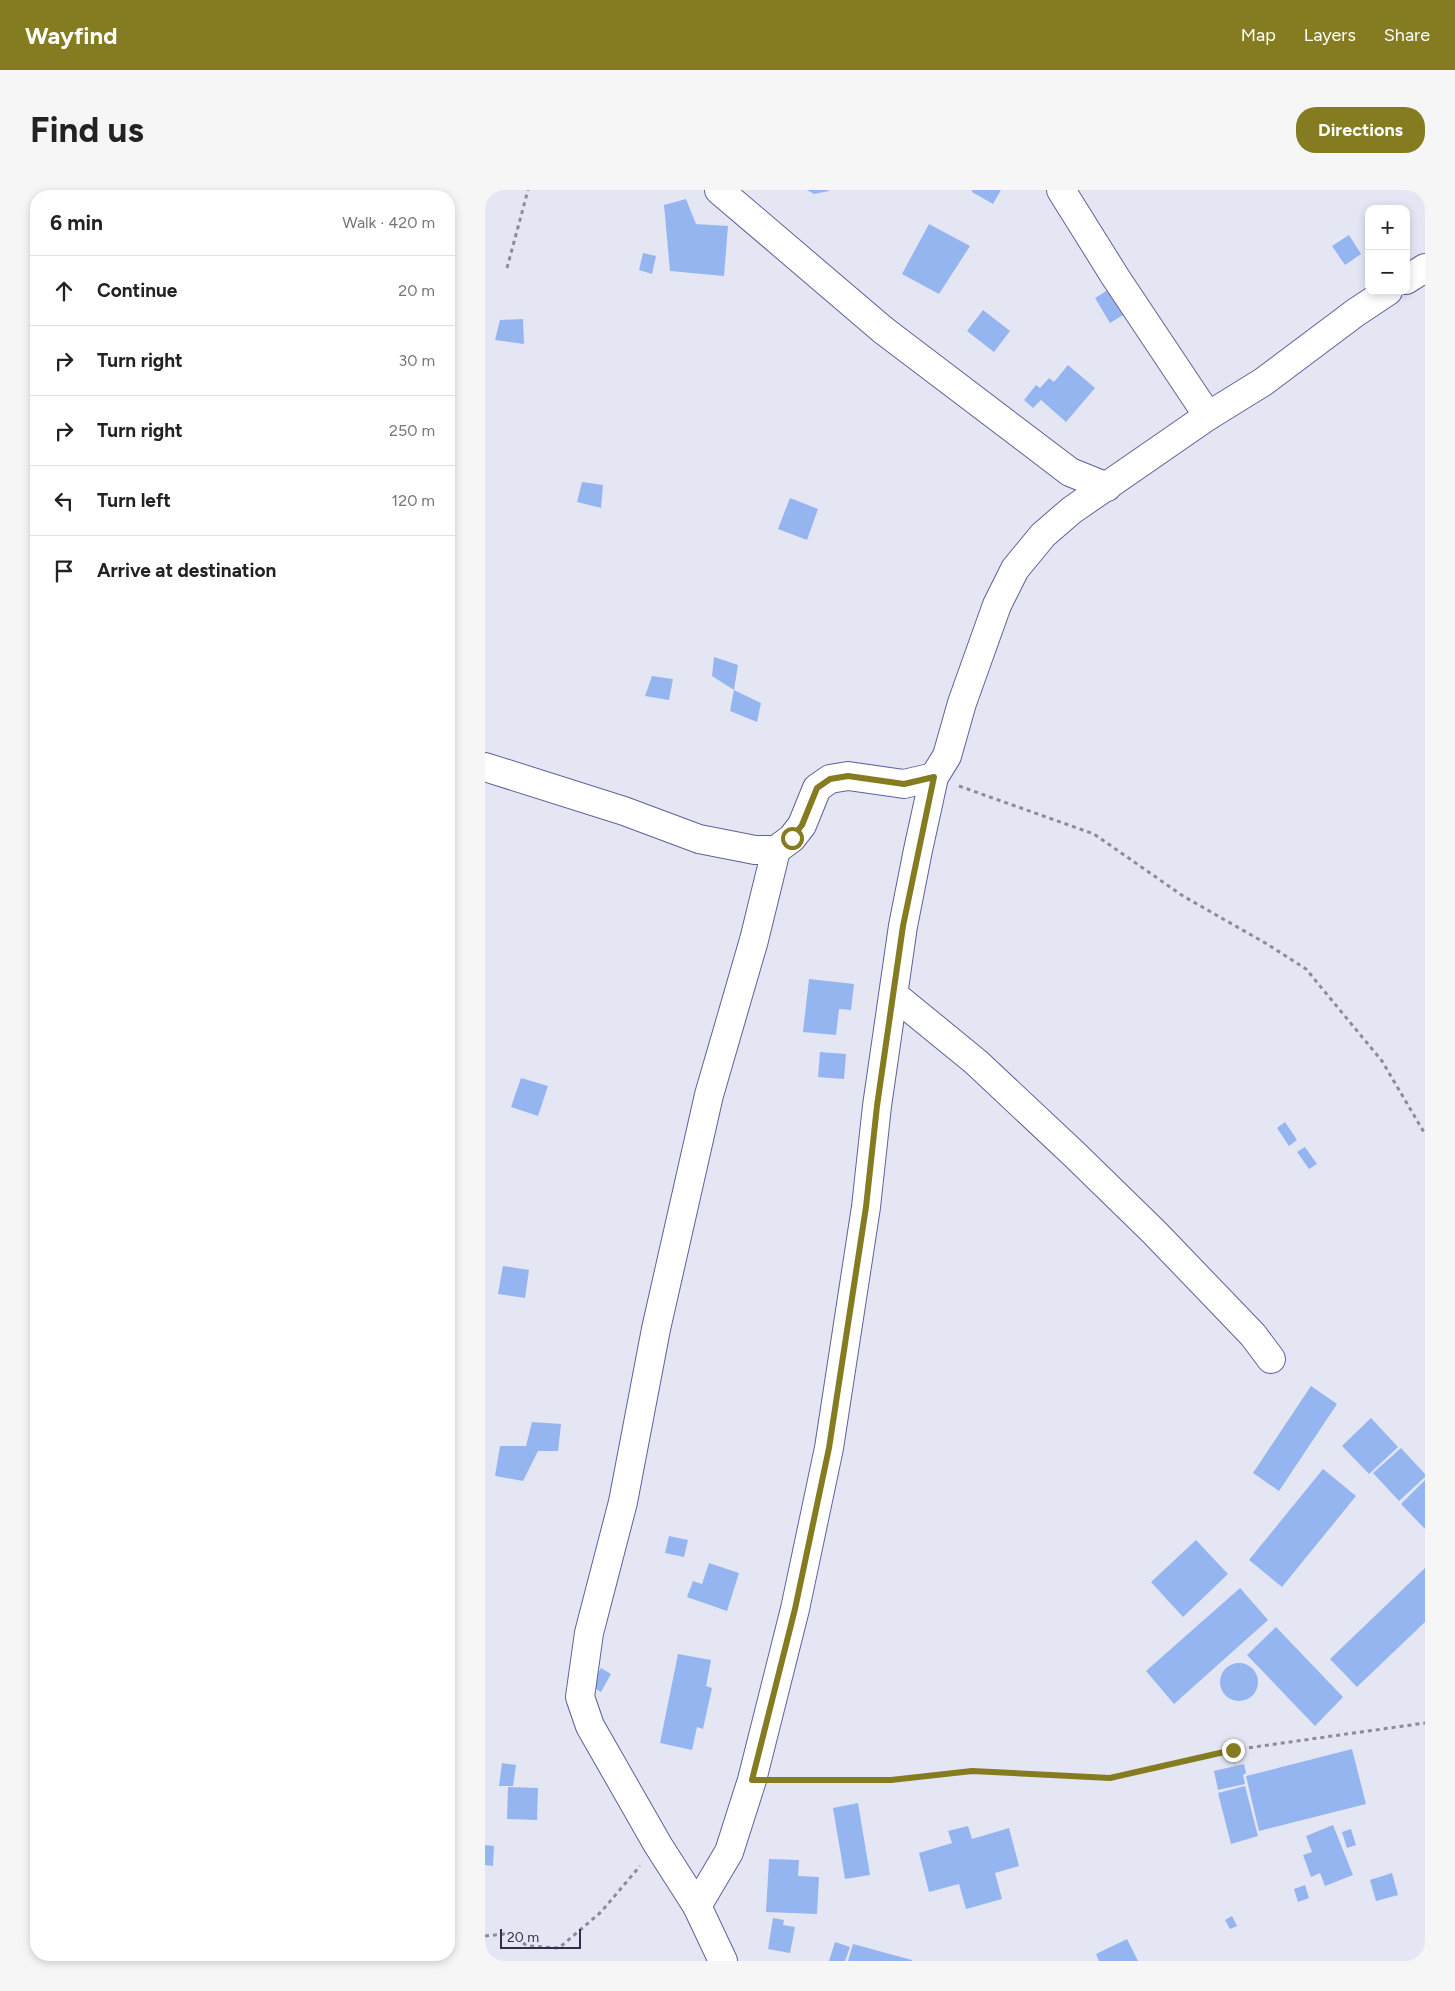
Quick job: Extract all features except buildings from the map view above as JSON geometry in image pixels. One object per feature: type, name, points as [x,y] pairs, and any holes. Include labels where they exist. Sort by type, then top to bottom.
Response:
[{"type":"street","points":[[719,190],[883,330],[1070,472],[1107,487]]},
{"type":"street","points":[[1061,190],[1121,286],[1208,416]]},
{"type":"street","points":[[1410,277],[1425,268]]},
{"type":"street","points":[[697,1906],[729,1852],[752,1780],[795,1609],[829,1448],[866,1207],[877,1106],[903,926],[936,774],[947,756],[962,704],[997,605],[1015,569],[1043,535],[1072,510],[1208,416],[1263,382],[1355,312],[1382,295]]},
{"type":"street","points":[[485,767],[624,811],[699,839],[755,850],[776,850],[792,838],[802,825],[817,788],[830,779],[848,776],[904,784],[936,774]]},
{"type":"street","points":[[723,1961],[697,1906],[658,1845],[591,1726],[580,1697],[589,1633],[623,1502],[656,1329],[709,1095],[754,940],[776,850]]},
{"type":"street","points":[[894,995],[976,1062],[1074,1154],[1154,1232],[1247,1328],[1271,1360]]},
{"type":"path","points":[[507,268],[528,190]]},
{"type":"path","points":[[936,774],[949,783],[1094,834],[1183,896],[1267,944],[1306,969],[1382,1060],[1425,1134]]},
{"type":"path","points":[[752,1780],[891,1780],[972,1771],[1110,1778],[1233,1750],[1425,1723]]},
{"type":"path","points":[[485,1936],[504,1934],[529,1946],[559,1948],[601,1912],[658,1845]]},
{"type":"route","points":[[792,838],[802,825],[817,788],[830,779],[848,776],[904,784],[934,777],[903,926],[877,1106],[866,1207],[829,1448],[795,1609],[752,1780],[891,1780],[972,1771],[1110,1778],[1233,1750]]}]
